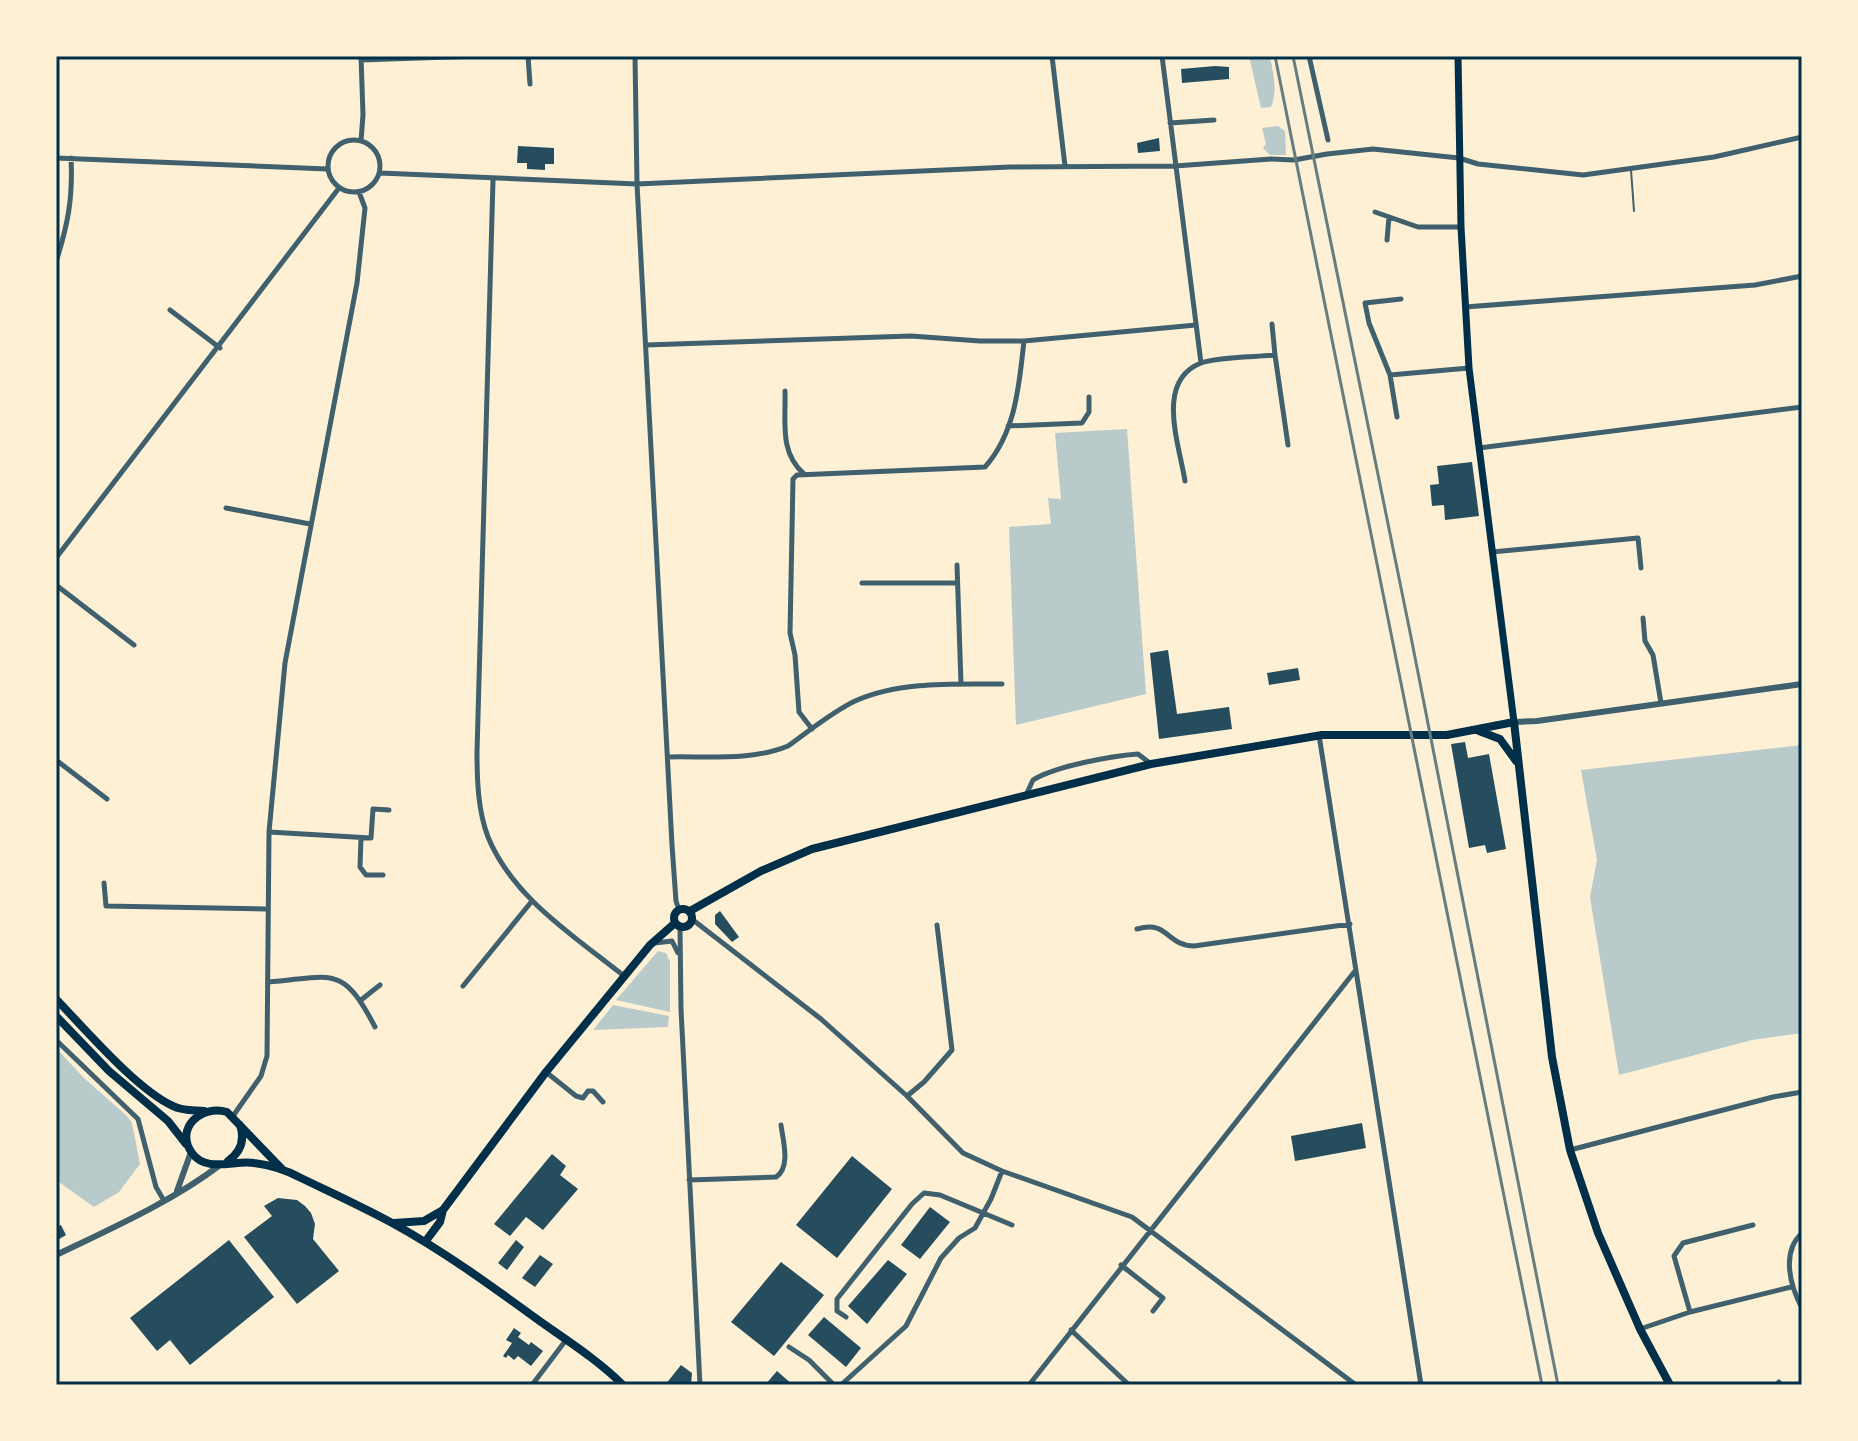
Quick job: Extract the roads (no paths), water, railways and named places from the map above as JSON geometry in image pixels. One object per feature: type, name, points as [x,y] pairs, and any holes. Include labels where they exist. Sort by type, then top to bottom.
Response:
[{"type":"main road","points":[[1458,56],[1461,227],[1469,368],[1552,1057],[1570,1150],[1598,1233],[1640,1329],[1670,1385]]},
{"type":"main road","points":[[425,1242],[440,1222],[443,1210],[546,1072],[650,945],[677,925],[688,927],[691,916],[761,871],[812,849],[1151,764],[1319,735],[1447,735],[1514,722]]},
{"type":"main road","points":[[1476,730],[1500,739],[1518,766]]},
{"type":"main road","points":[[677,925],[675,914],[679,910],[691,916]]},
{"type":"main road","points":[[56,999],[132,1076],[160,1098],[180,1109],[219,1109],[236,1120],[282,1169]]},
{"type":"main road","points":[[56,1016],[109,1071],[168,1121],[204,1163],[255,1163],[282,1169],[393,1223],[566,1340],[623,1385]]},
{"type":"main road","points":[[190,1150],[187,1140],[191,1123],[204,1111]]},
{"type":"main road","points":[[224,1163],[240,1149],[242,1141],[236,1120]]},
{"type":"main road","points":[[393,1223],[424,1221],[443,1210]]},
{"type":"street","points":[[361,141],[361,58],[478,56]]},
{"type":"street","points":[[528,56],[530,84]]},
{"type":"street","points":[[635,56],[637,184],[676,901],[679,910]]},
{"type":"street","points":[[1052,56],[1065,166]]},
{"type":"street","points":[[1162,56],[1201,363]]},
{"type":"street","points":[[1309,56],[1328,140]]},
{"type":"street","points":[[1170,123],[1214,120]]},
{"type":"street","points":[[380,173],[637,184],[1065,166],[1175,166],[1294,160],[1360,149],[1459,158],[1478,164],[1583,175],[1714,157],[1802,137]]},
{"type":"street","points":[[352,140],[361,141],[374,149],[380,173],[372,185],[359,192],[339,188],[329,177],[327,169],[336,146],[352,140]]},
{"type":"street","points":[[56,158],[327,169]]},
{"type":"street","points":[[56,262],[69,222],[71,158]]},
{"type":"street","points":[[493,180],[477,777],[487,834],[507,872],[532,901],[624,977]]},
{"type":"street","points":[[56,558],[220,348],[339,188]]},
{"type":"street","points":[[236,1120],[267,1056],[269,832],[285,663],[357,283],[365,208],[359,192]]},
{"type":"street","points":[[1375,212],[1418,227],[1461,227]]},
{"type":"street","points":[[1387,240],[1389,217]]},
{"type":"street","points":[[1464,307],[1755,285],[1802,276]]},
{"type":"street","points":[[1397,417],[1390,375],[1369,323],[1365,303],[1401,299]]},
{"type":"street","points":[[170,310],[220,348]]},
{"type":"street","points":[[1272,324],[1288,445]]},
{"type":"street","points":[[646,345],[911,336],[1024,341],[1196,325]]},
{"type":"street","points":[[812,729],[799,712],[795,655],[790,633],[792,482],[797,475],[804,474],[977,470],[985,467],[992,460],[1018,398],[1024,341]]},
{"type":"street","points":[[1185,481],[1172,397],[1179,378],[1201,363],[1275,355]]},
{"type":"street","points":[[1390,375],[1469,368]]},
{"type":"street","points":[[785,391],[786,448],[794,465],[804,474]]},
{"type":"street","points":[[1008,426],[1082,423],[1089,412],[1089,397]]},
{"type":"street","points":[[1479,448],[1802,407]]},
{"type":"street","points":[[226,508],[310,524]]},
{"type":"street","points":[[1492,552],[1638,538],[1641,568]]},
{"type":"street","points":[[957,565],[961,684]]},
{"type":"street","points":[[862,583],[957,583]]},
{"type":"street","points":[[56,585],[134,645]]},
{"type":"street","points":[[1643,618],[1645,641],[1653,655],[1661,703]]},
{"type":"street","points":[[668,757],[769,752],[788,746],[855,701],[897,689],[1002,684]]},
{"type":"street","points":[[1514,722],[1802,684]]},
{"type":"street","points":[[1319,735],[1421,1385]]},
{"type":"street","points":[[1025,798],[1033,780],[1051,772],[1129,754],[1138,754],[1151,764]]},
{"type":"street","points":[[56,760],[107,799]]},
{"type":"street","points":[[269,832],[371,838],[373,809],[389,810]]},
{"type":"street","points":[[361,838],[360,867],[366,875],[383,875]]},
{"type":"street","points":[[104,883],[106,906],[267,909]]},
{"type":"street","points":[[463,986],[532,901]]},
{"type":"street","points":[[691,916],[821,1019],[907,1096],[963,1153],[1002,1171],[1132,1217],[1356,1385]]},
{"type":"street","points":[[1137,929],[1151,925],[1183,946],[1194,946],[1350,924]]},
{"type":"street","points":[[677,925],[700,1385]]},
{"type":"street","points":[[907,1096],[952,1050],[937,925]]},
{"type":"street","points":[[650,945],[672,941],[679,958]]},
{"type":"street","points":[[1029,1385],[1356,970]]},
{"type":"street","points":[[268,982],[321,976],[347,983],[361,1000],[375,1027]]},
{"type":"street","points":[[361,1000],[380,985]]},
{"type":"street","points":[[56,1040],[138,1119],[156,1187],[163,1199]]},
{"type":"street","points":[[546,1072],[576,1096],[583,1098],[588,1091],[593,1091],[603,1102]]},
{"type":"street","points":[[1570,1150],[1802,1092]]},
{"type":"street","points":[[689,1180],[781,1175],[784,1169],[781,1125]]},
{"type":"street","points":[[177,1191],[190,1150]]},
{"type":"street","points":[[56,1255],[133,1217],[224,1163]]},
{"type":"street","points":[[841,1385],[906,1326],[941,1258],[959,1238],[975,1228],[1002,1171]]},
{"type":"street","points":[[846,1317],[837,1311],[837,1299],[924,1193],[940,1195],[1012,1225]]},
{"type":"street","points":[[1690,1312],[1674,1256],[1683,1243],[1753,1225]]},
{"type":"street","points":[[1802,1233],[1790,1259],[1791,1287],[1802,1308]]},
{"type":"street","points":[[1121,1265],[1163,1298],[1153,1311]]},
{"type":"street","points":[[1640,1329],[1690,1312],[1791,1287]]},
{"type":"street","points":[[1071,1330],[1129,1385]]},
{"type":"street","points":[[532,1385],[566,1340]]},
{"type":"street","points":[[789,1347],[809,1360],[834,1385]]},
{"type":"lane","points":[[1631,170],[1634,211]]},
{"type":"railway","points":[[1275,56],[1542,1385]]},
{"type":"railway","points":[[1293,56],[1558,1385]]}]
